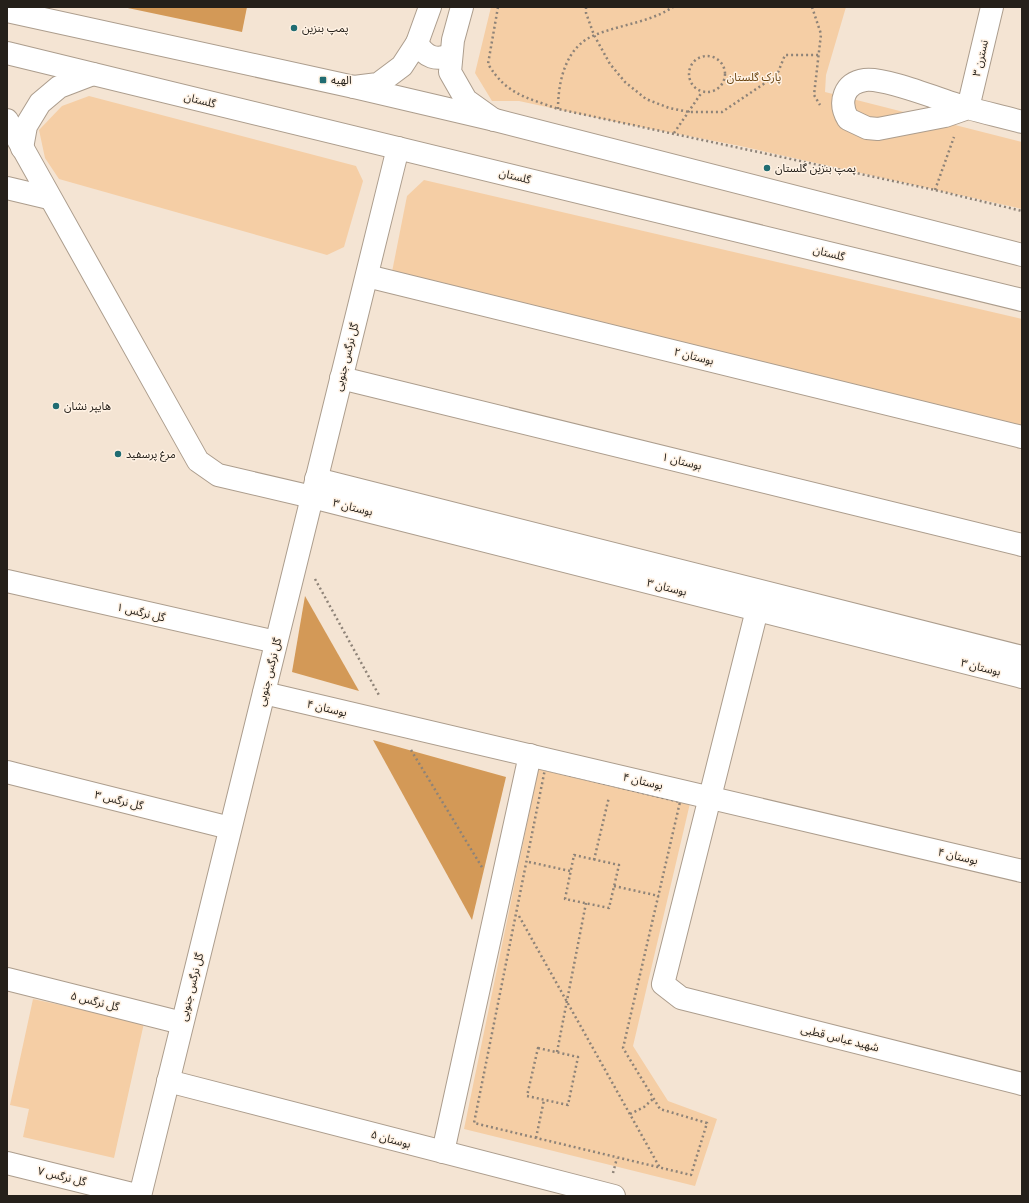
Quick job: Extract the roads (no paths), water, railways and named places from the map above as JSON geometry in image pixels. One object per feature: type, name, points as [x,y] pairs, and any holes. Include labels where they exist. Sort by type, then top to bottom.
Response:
[{"type":"street","points":[[354,87],[378,84],[402,66],[417,43],[430,7]]},
{"type":"street","points":[[462,7],[453,40],[450,72],[466,100],[495,120]]},
{"type":"street","name":"نسترن ۳","points":[[968,108],[992,7]]},
{"type":"street","points":[[7,10],[495,120],[1022,255]]},
{"type":"street","points":[[417,43],[427,56],[444,58],[451,54]]},
{"type":"street","name":"گلستان","points":[[7,53],[1022,300]]},
{"type":"street","points":[[22,148],[26,126],[40,104],[59,87],[93,74]]},
{"type":"street","points":[[968,108],[941,116],[878,129],[866,128],[848,119],[842,105],[844,94],[849,86],[865,80],[898,87],[1022,122]]},
{"type":"street","points":[[7,120],[49,198],[198,461],[218,475],[242,482],[314,488]]},
{"type":"street","name":"گل نرگس جنوبی","points":[[140,1196],[398,148]]},
{"type":"street","points":[[7,188],[49,198]]},
{"type":"street","name":"بوستان ۲","points":[[367,276],[1022,437]]},
{"type":"street","name":"بوستان ۱","points":[[341,378],[1022,545]]},
{"type":"street","name":"بوستان ۳","points":[[314,488],[757,610],[1022,677]]},
{"type":"street","name":"بوستان ۳","points":[[314,488],[1022,657]]},
{"type":"street","name":"گل نرگس ۱","points":[[7,581],[276,642]]},
{"type":"street","points":[[711,796],[757,610]]},
{"type":"street","name":"بوستان ۴","points":[[264,693],[711,796],[1022,871]]},
{"type":"street","points":[[443,1152],[530,755]]},
{"type":"street","name":"گل نرگس ۳","points":[[7,772],[230,828]]},
{"type":"street","name":"شهید عباس قطبی","points":[[711,796],[663,984],[681,998],[1022,1084]]},
{"type":"street","name":"گل نرگس ۵","points":[[7,979],[182,1022]]},
{"type":"street","name":"بوستان ۵","points":[[168,1081],[614,1196]]},
{"type":"street","name":"گل نرگس ۷","points":[[7,1163],[140,1196]]},
{"type":"place","name":"پمپ بنزین","points":[[294,28]]},
{"type":"place","name":"الهیه","points":[[323,80]]},
{"type":"place","name":"پمپ بنزین گلستان","points":[[767,168]]},
{"type":"place","name":"هایپر نشان","points":[[56,406]]},
{"type":"place","name":"مرغ پرسفید","points":[[118,454]]},
{"type":"park label","name":"پارک گلستان","points":[[754,77]]}]
